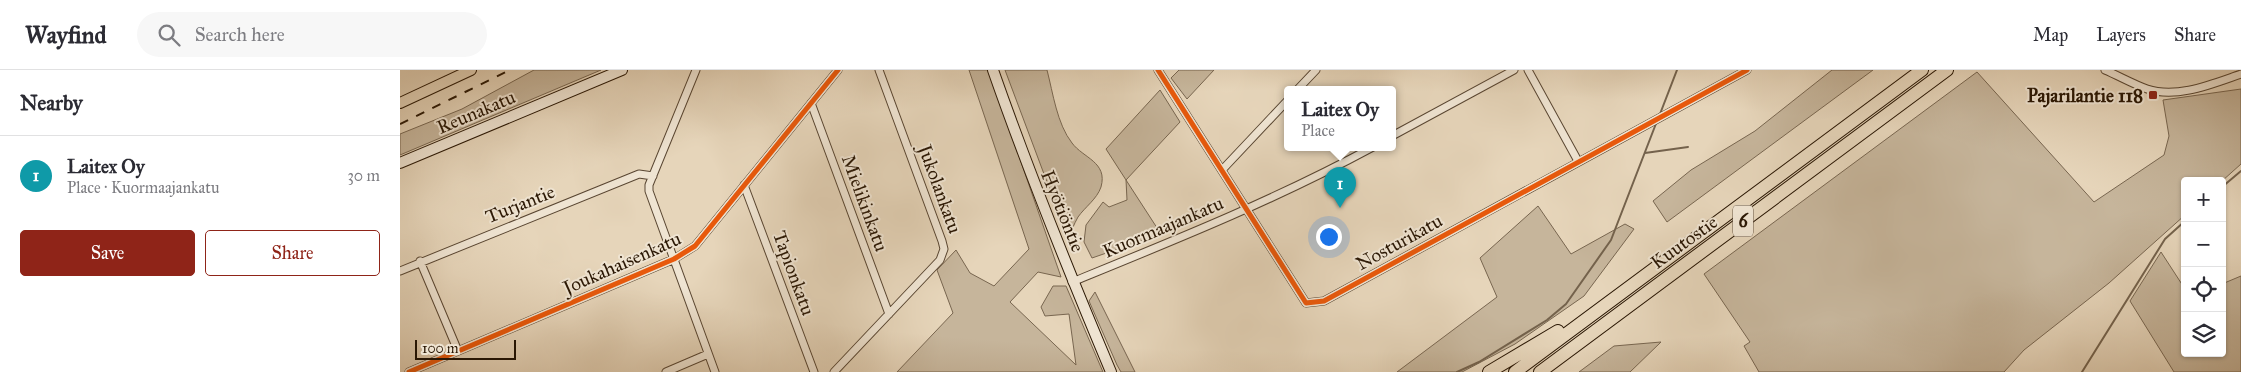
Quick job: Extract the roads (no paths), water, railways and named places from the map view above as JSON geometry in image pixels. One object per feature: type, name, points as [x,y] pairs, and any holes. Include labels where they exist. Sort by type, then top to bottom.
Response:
[{"type":"highway","name":"Kuutostie","points":[[1515,372],[1922,70]]},
{"type":"highway","name":"Kuutostie","points":[[1540,372],[1947,70]]},
{"type":"highway","points":[[1489,372],[1585,315],[1709,228]]},
{"type":"main road","points":[[400,103],[471,70]]},
{"type":"main road","name":"Reunakatu","points":[[400,163],[622,70]]},
{"type":"main road","name":"Hyötiöntie","points":[[993,70],[1025,162],[1072,282],[1110,369]]},
{"type":"street","points":[[696,70],[649,185],[649,191],[715,372]]},
{"type":"street","name":"Joukahaisenkatu","points":[[409,372],[674,258],[695,246],[838,70]]},
{"type":"street","name":"Jukolankatu","points":[[834,372],[940,260],[944,249],[879,70]]},
{"type":"street","name":"Nosturikatu","points":[[1158,70],[1306,303],[1324,300],[1747,70]]},
{"type":"street","points":[[1301,86],[1316,70]]},
{"type":"street","points":[[1396,134],[1514,70]]},
{"type":"street","points":[[1528,70],[1578,161]]},
{"type":"street","points":[[2105,70],[2148,90],[2174,93],[2206,86],[2241,74]]},
{"type":"street","name":"Mielikinkatu","points":[[811,103],[889,314]]},
{"type":"street","points":[[1222,170],[1284,104]]},
{"type":"street","name":"Kuormaajankatu","points":[[1072,282],[1164,246],[1246,210],[1315,178],[1366,151]]},
{"type":"street","name":"Turjantie","points":[[400,271],[420,261],[639,174],[653,176]]},
{"type":"street","name":"Tapionkatu","points":[[744,184],[814,372]]},
{"type":"street","points":[[420,261],[458,351]]},
{"type":"street","points":[[666,372],[708,354]]},
{"type":"waterway","points":[[1660,114],[1677,70]]},
{"type":"waterway","points":[[1457,372],[1479,362],[1547,320],[1566,304],[1611,240],[1657,121]]},
{"type":"waterway","points":[[1645,153],[1688,147]]},
{"type":"waterway","points":[[2226,184],[2241,171]]},
{"type":"waterway","points":[[2082,372],[2165,239],[2184,222]]},
{"type":"railway","points":[[400,124],[510,70]]},
{"type":"place","name":"Pajarilantie 118","points":[[2153,95]]},
{"type":"place","name":"Laitex Oy","points":[[1340,208]]}]
